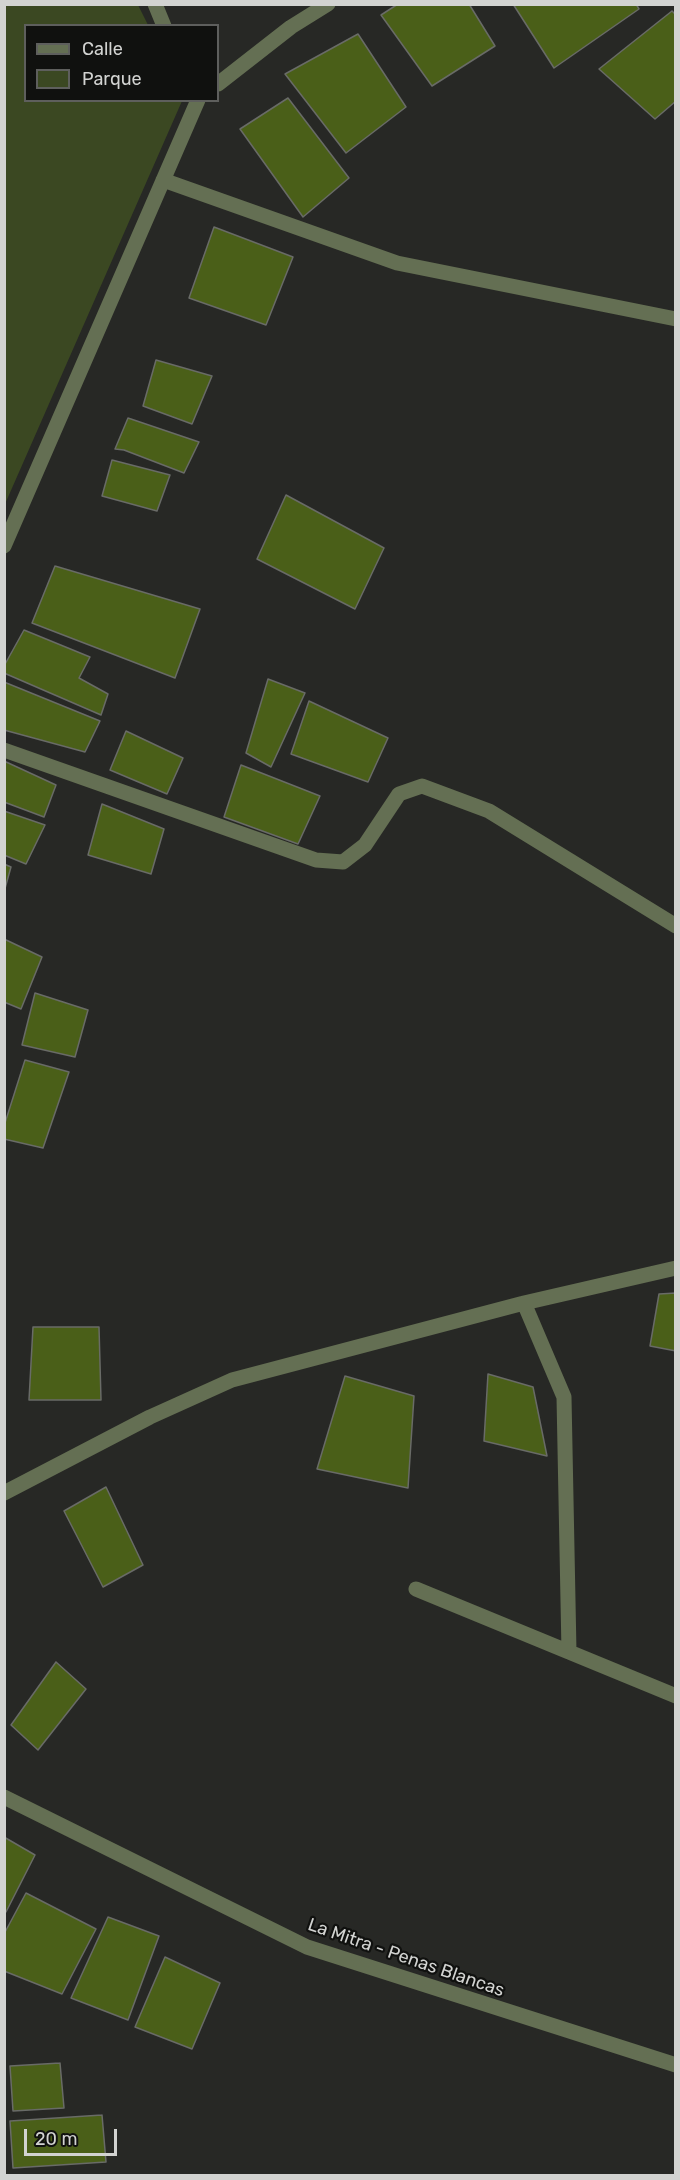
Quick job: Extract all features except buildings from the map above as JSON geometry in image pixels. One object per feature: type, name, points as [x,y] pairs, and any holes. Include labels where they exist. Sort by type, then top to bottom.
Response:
[{"type":"street","points":[[155,4],[163,24]]},
{"type":"street","points":[[219,83],[291,27],[328,4]]},
{"type":"street","points":[[4,546],[197,102]]},
{"type":"street","points":[[163,180],[397,263],[675,320]]},
{"type":"street","points":[[4,750],[316,860],[343,862],[365,845],[399,794],[422,786],[489,811],[675,926]]},
{"type":"street","points":[[4,1492],[150,1417],[232,1380],[524,1303],[675,1268]]},
{"type":"street","points":[[524,1303],[564,1397],[569,1652]]},
{"type":"street","points":[[416,1589],[675,1696]]},
{"type":"street","name":"La Mitra - Penas Blancas","points":[[4,1797],[307,1947],[675,2065]]},
{"type":"green space","points":[[5,4],[138,5],[148,24],[24,24],[24,102],[182,102],[5,504]]}]
